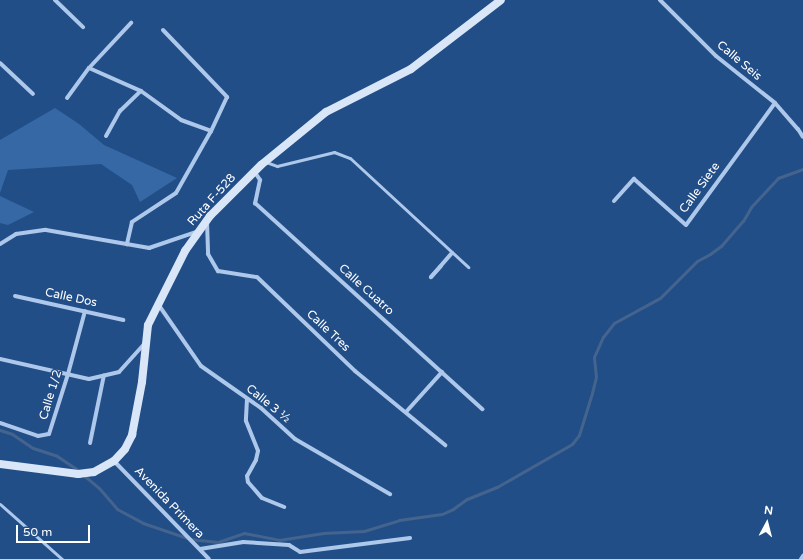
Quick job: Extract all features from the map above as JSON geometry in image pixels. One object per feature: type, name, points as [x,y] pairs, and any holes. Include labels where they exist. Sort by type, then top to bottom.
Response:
[{"type":"main road","name":"Ruta F-528","points":[[0,464],[78,474],[101,469],[114,461],[125,449],[132,435],[142,382],[148,325],[185,251],[207,221],[254,172],[326,112],[411,69],[501,0]]},
{"type":"street","points":[[55,0],[83,28]]},
{"type":"street","name":"Calle Seis","points":[[660,0],[716,56],[776,103],[803,137]]},
{"type":"street","points":[[67,98],[89,68],[131,23]]},
{"type":"street","points":[[127,244],[132,222],[176,193],[211,131],[227,97],[163,30]]},
{"type":"street","points":[[0,63],[33,94]]},
{"type":"street","points":[[89,68],[141,91],[181,120],[211,131]]},
{"type":"street","points":[[106,136],[120,111],[141,91]]},
{"type":"street","name":"Calle Siete","points":[[614,201],[634,179],[686,225],[776,103]]},
{"type":"street","name":"Calle Cuatro","points":[[254,172],[260,180],[255,203],[482,409]]},
{"type":"street","name":"Calle Tres","points":[[207,221],[208,254],[218,270],[257,277],[355,371],[445,445]]},
{"type":"street","points":[[0,244],[16,234],[46,230],[148,248],[198,232]]},
{"type":"street","points":[[441,266],[431,277],[452,253]]},
{"type":"street","name":"Calle Dos","points":[[15,296],[123,320]]},
{"type":"street","name":"Calle 3 ½","points":[[158,304],[201,366],[261,408],[295,439],[390,494]]},
{"type":"street","name":"Calle 1/2","points":[[0,423],[38,436],[50,434],[85,311]]},
{"type":"street","points":[[0,359],[89,379],[119,372],[146,342]]},
{"type":"street","points":[[406,412],[442,372]]},
{"type":"street","points":[[90,443],[104,375]]},
{"type":"street","points":[[247,398],[246,421],[258,451],[256,460],[247,476],[248,482],[262,498],[284,507]]},
{"type":"street","name":"Avenida Primera","points":[[114,461],[209,559]]},
{"type":"street","points":[[200,549],[243,542],[289,545],[300,552],[410,538]]},
{"type":"lane","points":[[265,162],[278,166],[334,152],[350,158],[468,267]]},
{"type":"lane","points":[[0,504],[62,559]]},
{"type":"shaded area","points":[[55,108],[79,124],[104,145],[177,178],[140,202],[132,185],[101,164],[8,170],[0,193],[0,140]]},
{"type":"shaded area","points":[[0,196],[34,212],[8,225],[0,223]]},
{"type":"waterway","points":[[0,430],[12,434],[33,448],[57,456],[75,468],[99,488],[117,509],[143,523],[190,539],[218,542],[244,533],[279,540],[323,533],[364,531],[399,520],[442,514],[453,509],[467,499],[497,487],[572,444],[579,435],[592,393],[596,377],[594,357],[603,337],[614,323],[660,298],[697,261],[721,246],[743,221],[751,207],[778,178],[803,169]]}]
